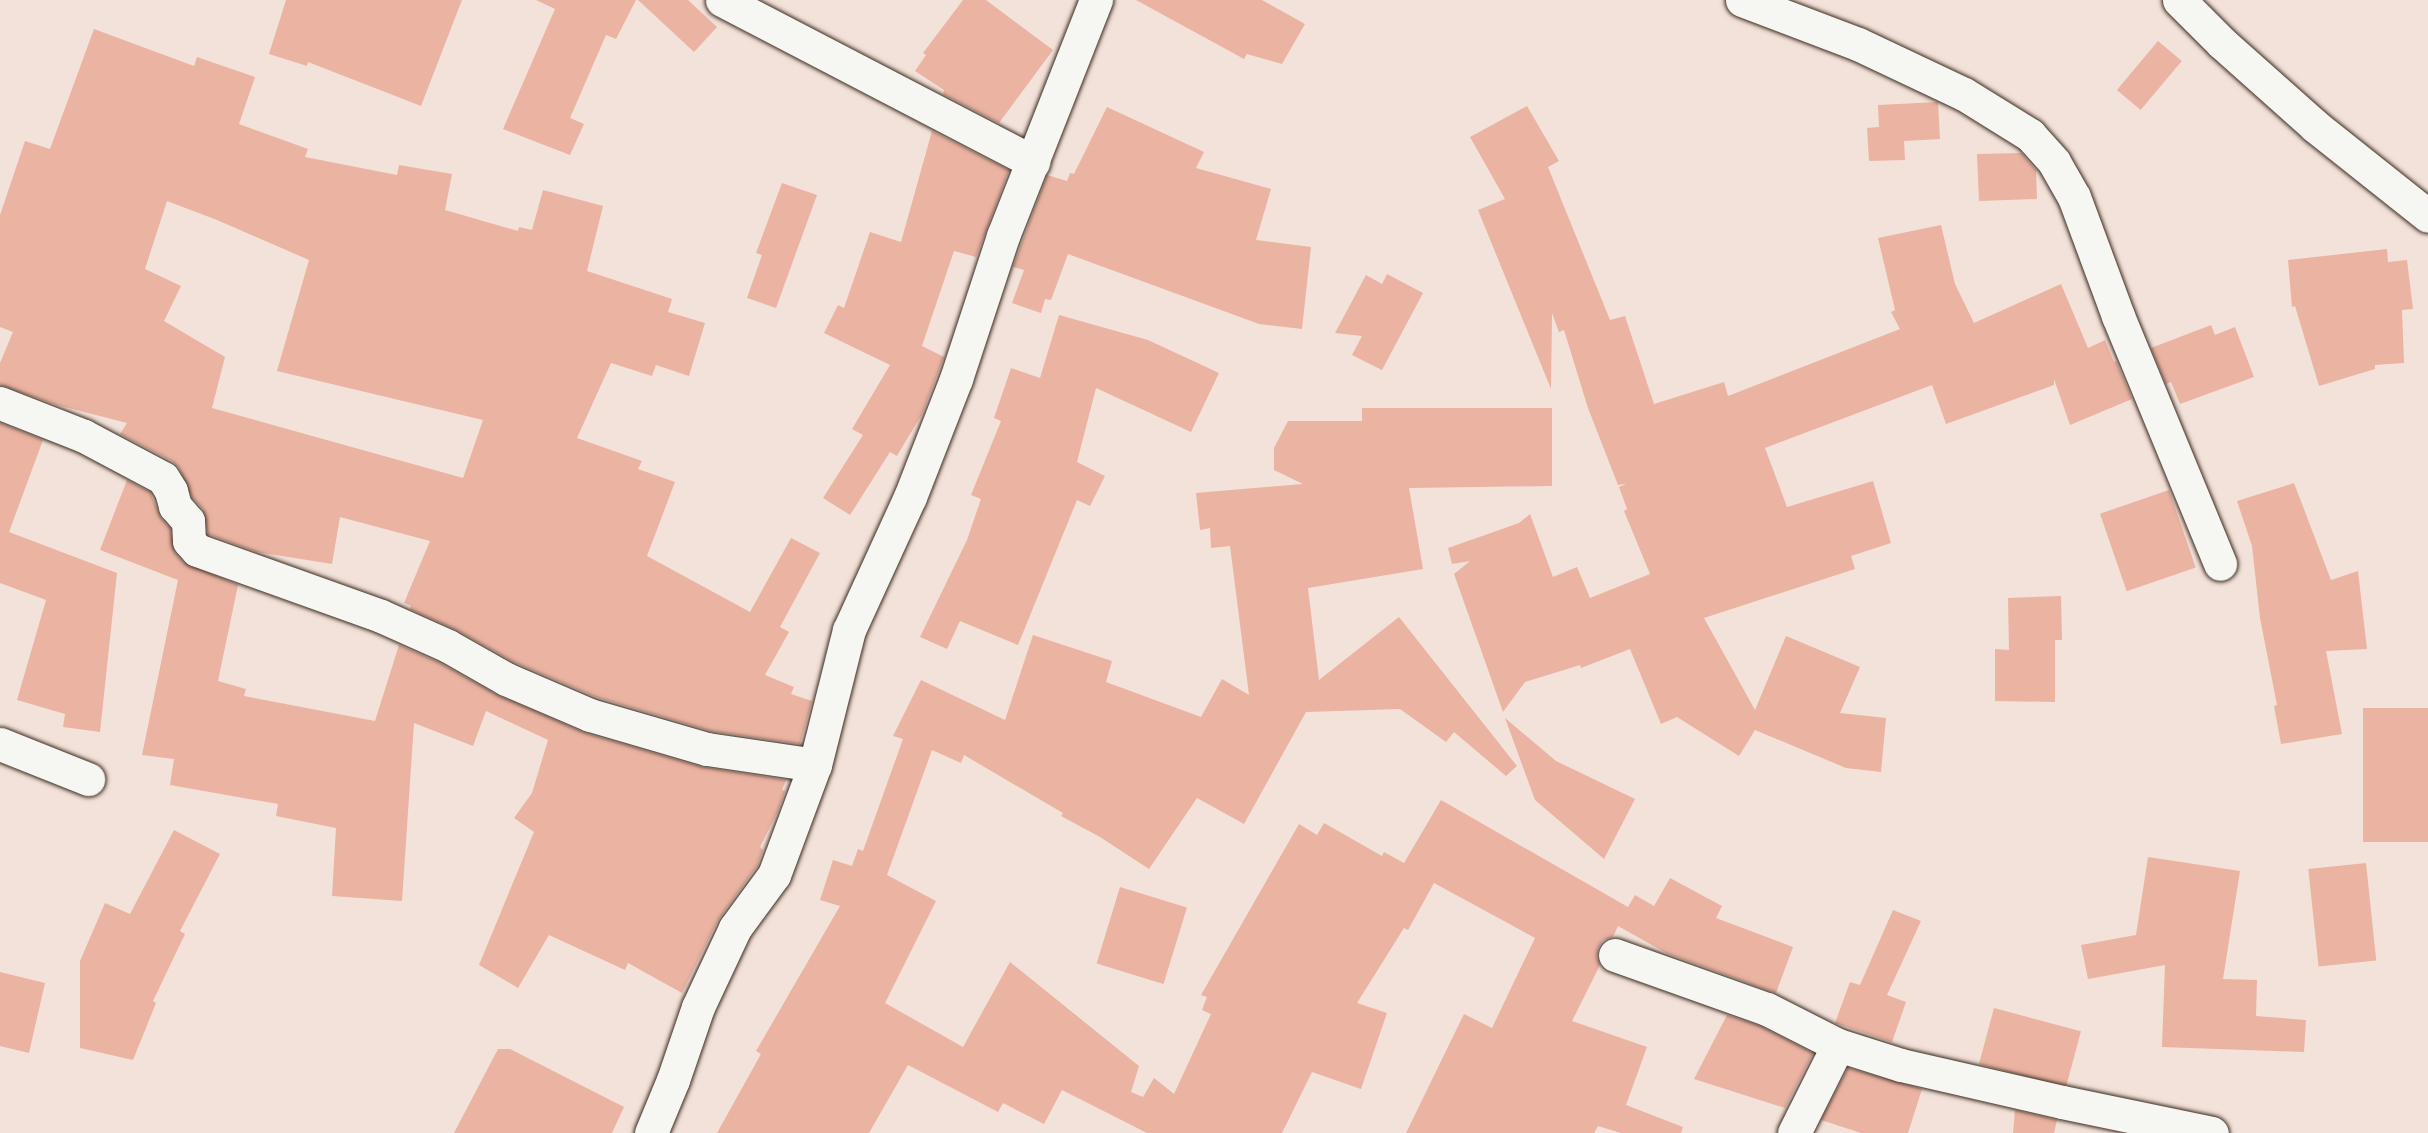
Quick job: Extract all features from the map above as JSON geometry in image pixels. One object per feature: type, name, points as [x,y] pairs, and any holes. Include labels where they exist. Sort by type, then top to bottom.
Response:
[{"type":"street","points":[[722,0],[1032,162]]},
{"type":"street","points":[[651,1133],[673,1080],[698,1007],[735,928],[774,875],[815,765],[849,630],[910,496],[952,390],[1003,236],[1096,0]]},
{"type":"street","points":[[1742,0],[1858,44],[1964,94],[2030,135],[2054,162],[2073,197],[2118,316],[2220,564]]},
{"type":"street","points":[[2179,0],[2222,43],[2315,126],[2428,216]]},
{"type":"street","points":[[0,403],[84,436],[163,478],[171,491],[175,506],[188,521],[189,542],[197,550],[381,616],[448,646],[506,679],[590,715],[707,749],[815,765]]},
{"type":"street","points":[[0,744],[88,779]]},
{"type":"street","points":[[1615,955],[1767,1009],[1838,1045],[1900,1065],[2212,1133]]},
{"type":"street","points":[[1794,1133],[1838,1045]]},
{"type":"building","points":[[286,0],[462,0],[421,106],[308,62],[307,66],[269,54]]},
{"type":"building","points":[[536,0],[636,0],[616,39],[606,35],[570,118],[584,124],[570,155],[503,129],[555,9]]},
{"type":"building","points":[[638,0],[688,0],[717,27],[694,52]]},
{"type":"building","points":[[963,0],[986,0],[1053,50],[999,123],[943,94],[944,90],[915,71],[926,55],[923,53]]},
{"type":"building","points":[[1136,0],[1262,0],[1305,24],[1282,64],[1247,54],[1244,59]]},
{"type":"building","points":[[94,29],[194,66],[197,57],[255,77],[239,124],[308,149],[305,157],[397,175],[399,165],[452,174],[445,210],[518,231],[519,227],[532,230],[543,190],[603,206],[587,271],[672,299],[668,312],[705,323],[689,376],[656,365],[652,376],[611,363],[577,438],[642,461],[638,469],[675,482],[647,556],[750,612],[791,538],[820,553],[780,627],[789,632],[765,675],[794,687],[791,694],[812,701],[800,744],[711,731],[596,697],[514,662],[457,630],[410,609],[411,606],[404,603],[430,541],[340,517],[332,564],[257,552],[208,534],[203,509],[192,497],[179,468],[172,461],[120,434],[127,423],[57,405],[0,385],[0,363],[13,332],[0,327],[0,215],[25,141],[50,149]],"holes":[[[167,201],[309,260],[277,371],[483,420],[463,478],[212,408],[225,357],[164,321],[181,286],[145,269]]]},
{"type":"building","points":[[2158,41],[2182,61],[2141,110],[2117,90]]},
{"type":"building","points":[[1938,102],[1940,139],[1904,141],[1905,160],[1869,161],[1867,128],[1879,127],[1878,105]]},
{"type":"building","points":[[1527,106],[1559,161],[1548,167],[1610,320],[1625,316],[1654,404],[1724,382],[1728,396],[1900,329],[1891,312],[1895,310],[1878,238],[1941,225],[1955,284],[1974,323],[2061,284],[2088,348],[2105,340],[2132,399],[2070,425],[2054,379],[2054,385],[1946,424],[1932,385],[1765,448],[1787,507],[1873,481],[1891,543],[1851,556],[1855,569],[1704,618],[1755,710],[1786,636],[1860,667],[1840,713],[1886,718],[1881,772],[1846,768],[1755,730],[1739,756],[1677,717],[1661,724],[1630,649],[1581,668],[1580,665],[1525,682],[1503,712],[1454,574],[1470,561],[1452,564],[1448,548],[1519,523],[1530,514],[1553,577],[1577,567],[1590,598],[1650,574],[1624,511],[1627,509],[1619,487],[1626,484],[1618,485],[1588,408],[1564,330],[1559,332],[1552,313],[1551,389],[1478,210],[1505,199],[1470,137]]},
{"type":"building","points":[[1107,107],[1204,152],[1196,168],[1271,189],[1256,240],[1311,247],[1302,329],[1259,324],[1068,254],[1051,300],[1045,299],[1041,313],[1012,303],[1024,270],[1013,267],[1047,175],[1067,181],[1070,173],[1074,174]]},
{"type":"building","points":[[932,131],[1009,170],[976,257],[954,251],[922,346],[944,357],[922,414],[897,456],[890,452],[850,515],[823,498],[863,435],[852,429],[890,365],[824,333],[838,305],[844,308],[870,232],[901,242]]},
{"type":"building","points":[[2021,153],[2036,170],[2037,199],[1979,201],[1977,154]]},
{"type":"building","points":[[782,183],[817,195],[776,308],[747,298],[762,255],[756,253]]},
{"type":"building","points":[[2387,249],[2388,262],[2407,260],[2413,309],[2402,310],[2404,363],[2375,365],[2375,369],[2319,386],[2295,306],[2292,307],[2288,260]]},
{"type":"building","points":[[1387,274],[1423,293],[1382,370],[1352,355],[1362,336],[1335,333],[1366,275],[1382,284]]},
{"type":"building","points":[[1059,315],[1148,340],[1219,373],[1191,432],[1096,388],[1077,462],[1105,476],[1090,506],[1077,500],[1018,645],[960,621],[947,649],[920,637],[967,540],[981,499],[971,495],[1001,421],[994,418],[1011,368],[1040,378]]},
{"type":"building","points":[[2211,325],[2215,335],[2235,327],[2254,377],[2180,404],[2171,382],[2166,384],[2151,348]]},
{"type":"building","points":[[1362,408],[1552,408],[1552,486],[1409,488],[1423,569],[1308,588],[1319,680],[1399,617],[1517,766],[1506,776],[1454,732],[1446,742],[1400,709],[1306,712],[1244,824],[1197,798],[1149,869],[1100,837],[1061,816],[1063,813],[964,755],[961,763],[932,750],[887,875],[936,901],[885,1003],[963,1047],[1010,962],[1139,1066],[1131,1092],[1143,1097],[1154,1078],[1174,1094],[1211,1014],[1202,1010],[1207,997],[1201,995],[1299,824],[1317,835],[1324,823],[1382,856],[1384,852],[1404,863],[1441,800],[1628,907],[1635,895],[1654,906],[1670,878],[1722,906],[1716,918],[1793,947],[1776,993],[1666,953],[1618,926],[1613,937],[1603,940],[1598,948],[1597,958],[1600,965],[1572,1021],[1647,1047],[1626,1105],[1683,1127],[1681,1133],[1621,1133],[1598,1126],[1594,1133],[1406,1133],[1464,1014],[1492,1028],[1535,938],[1434,883],[1408,930],[1404,928],[1357,1003],[1387,1013],[1361,1089],[1312,1072],[1282,1133],[1147,1133],[1062,1090],[1044,1124],[1003,1103],[998,1112],[908,1065],[869,1133],[717,1133],[761,1054],[756,1051],[840,906],[820,900],[833,860],[852,866],[858,849],[863,851],[903,739],[893,736],[921,680],[1005,720],[1033,635],[1112,661],[1106,682],[1201,717],[1222,679],[1249,695],[1230,546],[1211,548],[1210,528],[1200,530],[1196,493],[1303,484],[1274,470],[1274,448],[1288,421],[1362,421]]},
{"type":"building","points":[[0,423],[43,440],[9,532],[117,573],[100,732],[63,727],[65,714],[17,700],[46,600],[0,583]]},
{"type":"building","points":[[127,480],[150,492],[161,518],[170,528],[175,553],[183,562],[238,585],[218,681],[246,689],[244,696],[375,721],[399,645],[440,663],[499,696],[585,733],[702,767],[786,780],[782,790],[785,791],[777,813],[760,847],[763,850],[757,866],[718,920],[682,993],[628,963],[625,970],[549,935],[518,988],[479,965],[534,832],[514,818],[532,793],[548,740],[486,711],[473,746],[414,723],[402,901],[332,896],[336,828],[276,816],[278,804],[170,785],[174,759],[142,755],[178,580],[100,550]]},
{"type":"building","points":[[2294,483],[2331,580],[2358,571],[2367,649],[2326,651],[2342,734],[2281,744],[2274,706],[2277,705],[2260,618],[2252,546],[2237,501]]},
{"type":"building","points":[[2169,490],[2196,568],[2127,591],[2100,514]]},
{"type":"building","points":[[2061,596],[2062,640],[2055,640],[2055,702],[1995,701],[1995,649],[2009,650],[2008,598]]},
{"type":"building","points":[[2363,708],[2428,708],[2428,842],[2363,842]]},
{"type":"building","points":[[1505,718],[1556,761],[1635,799],[1604,859],[1535,800]]},
{"type":"building","points":[[174,830],[220,854],[180,931],[185,934],[153,1001],[156,1003],[133,1060],[80,1048],[80,961],[105,903],[130,914]]},
{"type":"building","points":[[2148,857],[2240,871],[2223,979],[2257,980],[2256,1016],[2306,1020],[2304,1052],[2162,1047],[2165,965],[2088,979],[2081,945],[2136,935]]},
{"type":"building","points":[[2366,863],[2376,960],[2319,967],[2308,869]]},
{"type":"building","points":[[1120,887],[1187,907],[1164,984],[1097,964]]},
{"type":"building","points":[[1893,910],[1921,921],[1887,995],[1906,1002],[1892,1042],[1835,1023],[1850,982],[1860,985]]},
{"type":"building","points":[[0,972],[45,983],[29,1053],[0,1046]]},
{"type":"building","points":[[1994,1008],[2081,1031],[2066,1087],[1979,1064]]},
{"type":"building","points":[[1727,1015],[1760,1026],[1813,1053],[1785,1108],[1694,1079]]},
{"type":"building","points":[[498,1049],[510,1049],[624,1107],[612,1133],[454,1133]]},
{"type":"building","points":[[1848,1068],[1922,1089],[1908,1133],[1861,1133],[1821,1120]]},
{"type":"building","points":[[2015,1110],[2057,1120],[2054,1133],[2013,1133]]}]
